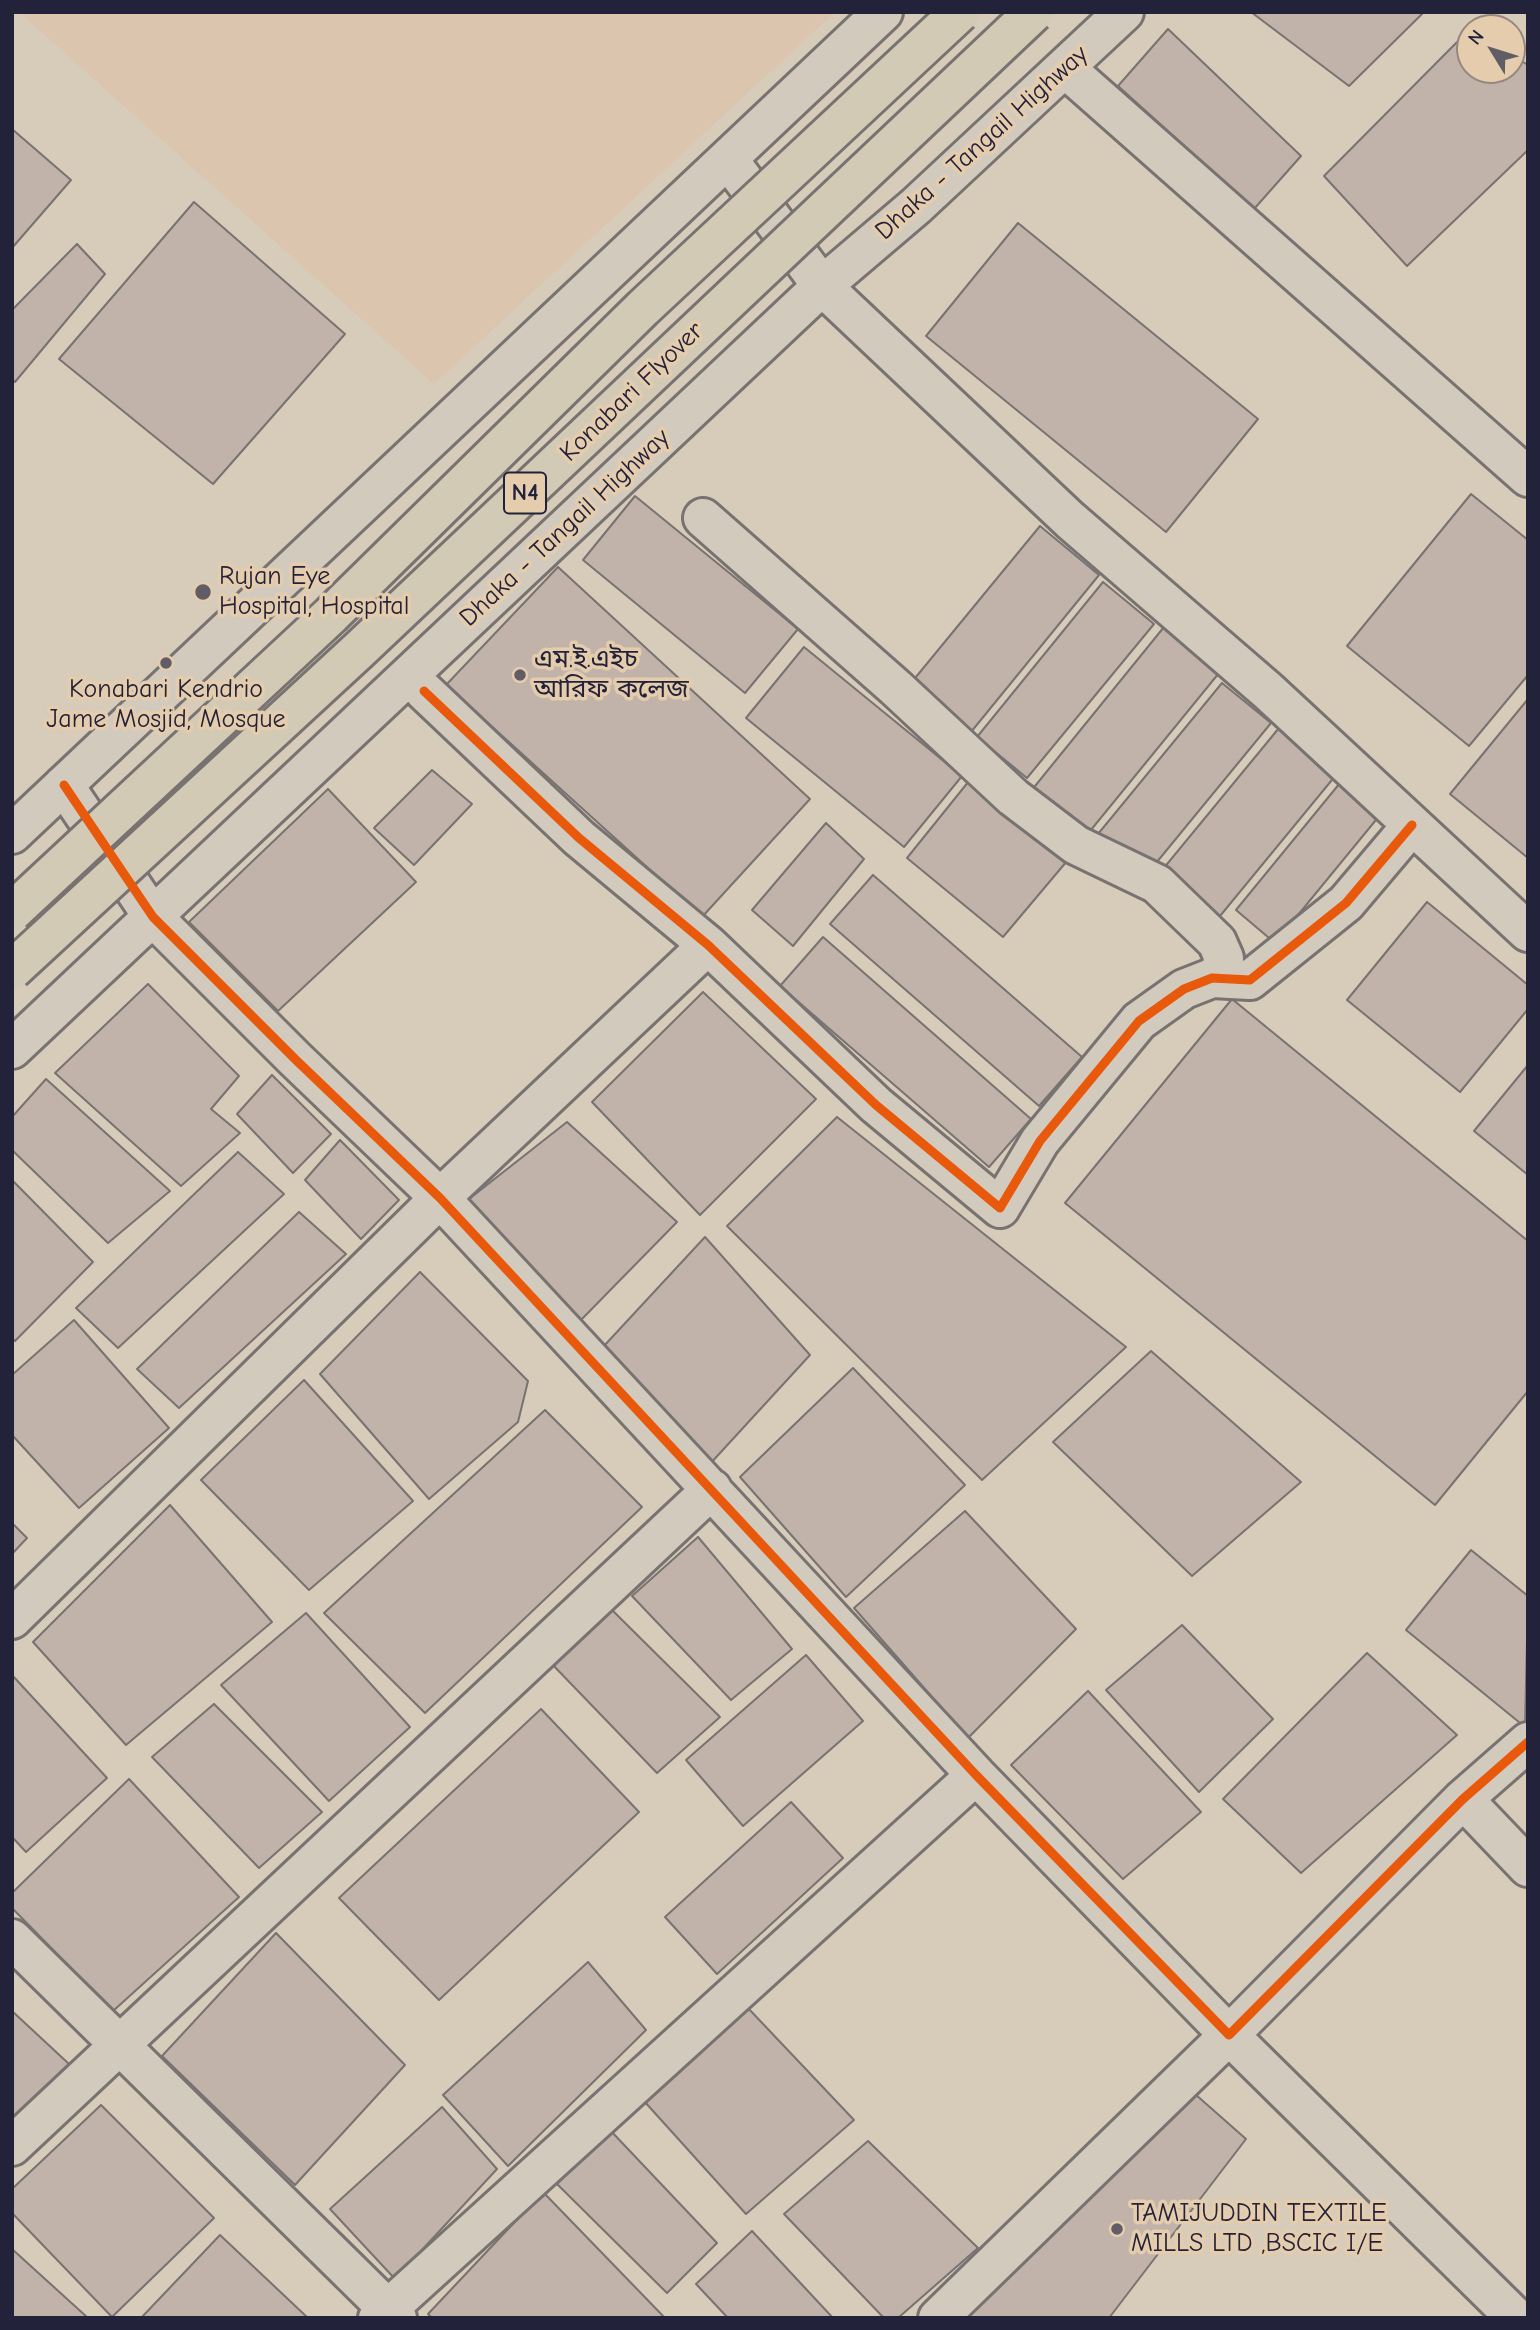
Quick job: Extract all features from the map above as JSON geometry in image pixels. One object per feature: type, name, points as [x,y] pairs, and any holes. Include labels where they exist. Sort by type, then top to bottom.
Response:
[{"type":"highway","name":"Konabari Flyover","points":[[12,912],[331,615],[643,308],[960,12]]},
{"type":"highway","name":"Konabari Flyover","points":[[12,970],[359,650],[1034,12]]},
{"type":"street","points":[[12,834],[883,12]]},
{"type":"street","name":"Dhaka - Tangail Highway","points":[[12,1049],[822,285],[916,206],[1124,12]]},
{"type":"street","points":[[1065,68],[1528,477]]},
{"type":"street","points":[[728,159],[822,285],[1070,520],[1268,691],[1528,932]]},
{"type":"street","points":[[703,519],[896,688],[1013,797],[1076,845],[1157,884],[1217,942],[1224,958],[1218,978]]},
{"type":"street","points":[[424,691],[579,838],[708,945],[876,1105],[1000,1208],[1040,1141],[1139,1021],[1184,989],[1218,978],[1250,980],[1346,903],[1412,825]]},
{"type":"street","points":[[64,785],[153,917],[296,1060],[440,1198],[976,1775],[1229,2035],[1517,2318]]},
{"type":"street","points":[[12,1619],[440,1198],[708,945]]},
{"type":"street","points":[[12,2147],[712,1489]]},
{"type":"street","points":[[939,2318],[1229,2035],[1464,1799],[1528,1742]]},
{"type":"street","points":[[12,1940],[119,2044],[387,2315],[976,1775]]},
{"type":"street","points":[[1464,1799],[1528,1867]]},
{"type":"shaded area","points":[[19,12],[835,12],[434,384]]},
{"type":"building","points":[[1251,12],[1424,12],[1349,86]]},
{"type":"building","points":[[1168,29],[1301,156],[1254,209],[1118,86]]},
{"type":"building","points":[[1456,43],[1456,84],[1526,84],[1526,64],[1528,65],[1528,150],[1407,266],[1324,176]]},
{"type":"building","points":[[12,129],[71,180],[12,248]]},
{"type":"building","points":[[194,202],[345,334],[213,484],[59,359]]},
{"type":"building","points":[[1018,223],[1258,419],[1166,532],[926,336]]},
{"type":"building","points":[[77,244],[105,274],[15,382],[12,379],[12,310]]},
{"type":"building","points":[[1471,494],[1528,540],[1528,675],[1469,746],[1347,646]]},
{"type":"building","points":[[635,496],[798,629],[745,693],[583,560]]},
{"type":"building","points":[[1040,526],[1099,575],[971,732],[911,683]]},
{"type":"building","points":[[558,567],[810,799],[702,917],[446,685]]},
{"type":"building","points":[[1103,582],[1154,624],[1027,778],[977,737]]},
{"type":"building","points":[[1164,627],[1219,673],[1086,836],[1031,791]]},
{"type":"building","points":[[804,647],[962,776],[904,847],[746,718]]},
{"type":"building","points":[[1222,683],[1271,723],[1147,874],[1098,834]]},
{"type":"building","points":[[1528,699],[1528,858],[1450,794]]},
{"type":"building","points":[[1279,728],[1336,775],[1220,916],[1163,869]]},
{"type":"building","points":[[432,770],[472,804],[414,865],[374,828]]},
{"type":"building","points":[[969,781],[1067,861],[1003,937],[907,858]]},
{"type":"building","points":[[1340,783],[1380,815],[1275,943],[1236,910]]},
{"type":"building","points":[[328,789],[416,882],[278,1011],[189,922]]},
{"type":"building","points":[[826,823],[864,859],[793,946],[752,910]]},
{"type":"building","points":[[873,875],[1082,1057],[1039,1106],[830,924]]},
{"type":"building","points":[[1427,902],[1528,985],[1528,1009],[1460,1092],[1347,1000]]},
{"type":"building","points":[[823,937],[1031,1119],[989,1167],[780,986]]},
{"type":"building","points":[[148,984],[239,1076],[211,1109],[240,1133],[181,1186],[55,1073]]},
{"type":"building","points":[[703,992],[816,1099],[700,1215],[592,1102]]},
{"type":"building","points":[[1232,999],[1528,1241],[1528,1391],[1435,1505],[1065,1203]]},
{"type":"building","points":[[1528,1065],[1528,1175],[1474,1131]]},
{"type":"building","points":[[272,1075],[331,1134],[293,1173],[237,1114]]},
{"type":"building","points":[[46,1079],[170,1191],[108,1243],[12,1150],[12,1117]]},
{"type":"building","points":[[837,1117],[1126,1347],[982,1480],[727,1226]]},
{"type":"building","points":[[567,1122],[677,1222],[579,1322],[469,1199]]},
{"type":"building","points":[[340,1140],[399,1200],[361,1239],[305,1180]]},
{"type":"building","points":[[238,1152],[284,1194],[118,1348],[76,1308]]},
{"type":"building","points":[[12,1180],[93,1262],[15,1341],[12,1338]]},
{"type":"building","points":[[299,1212],[346,1254],[179,1408],[137,1369]]},
{"type":"building","points":[[705,1237],[810,1355],[709,1465],[603,1347]]},
{"type":"building","points":[[420,1272],[528,1381],[518,1422],[429,1499],[320,1374]]},
{"type":"building","points":[[74,1320],[169,1428],[79,1508],[12,1435],[12,1375]]},
{"type":"building","points":[[1151,1351],[1301,1482],[1192,1576],[1053,1442]]},
{"type":"building","points":[[853,1368],[965,1485],[846,1597],[740,1477]]},
{"type":"building","points":[[304,1380],[413,1501],[309,1590],[201,1480]]},
{"type":"building","points":[[545,1410],[642,1507],[425,1713],[324,1613]]},
{"type":"building","points":[[170,1505],[272,1622],[126,1745],[33,1642]]},
{"type":"building","points":[[965,1511],[1076,1629],[968,1738],[854,1608]]},
{"type":"building","points":[[12,1523],[27,1538],[12,1554]]},
{"type":"building","points":[[698,1537],[792,1649],[731,1700],[632,1596]]},
{"type":"building","points":[[1471,1550],[1528,1596],[1525,1727],[1406,1630]]},
{"type":"building","points":[[612,1610],[720,1717],[657,1773],[550,1662]]},
{"type":"building","points":[[306,1613],[410,1727],[329,1801],[221,1685]]},
{"type":"building","points":[[1182,1625],[1273,1719],[1199,1792],[1106,1690]]},
{"type":"building","points":[[1367,1653],[1457,1735],[1301,1873],[1223,1799]]},
{"type":"building","points":[[806,1655],[863,1721],[743,1826],[686,1760]]},
{"type":"building","points":[[12,1675],[107,1778],[26,1852],[12,1837]]},
{"type":"building","points":[[1088,1691],[1201,1812],[1123,1879],[1011,1765]]},
{"type":"building","points":[[214,1704],[322,1812],[259,1868],[152,1757]]},
{"type":"building","points":[[541,1709],[639,1812],[439,2000],[339,1898]]},
{"type":"building","points":[[129,1779],[239,1897],[113,2011],[12,1908],[12,1893]]},
{"type":"building","points":[[791,1802],[843,1858],[717,1974],[665,1917]]},
{"type":"building","points":[[276,1933],[405,2065],[295,2185],[162,2056]]},
{"type":"building","points":[[588,1962],[646,2030],[508,2166],[443,2095]]},
{"type":"building","points":[[747,2007],[854,2120],[746,2214],[644,2101]]},
{"type":"building","points":[[12,2011],[69,2064],[12,2126]]},
{"type":"building","name":"TAMIJUDDIN TEXTILE MILLS LTD ,BSCIC I/E","points":[[1195,2094],[1246,2139],[1109,2318],[964,2318]]},
{"type":"building","points":[[101,2105],[214,2218],[112,2317],[12,2213],[12,2189]]},
{"type":"building","points":[[442,2107],[497,2169],[395,2279],[330,2209]]},
{"type":"building","points":[[609,2129],[717,2243],[667,2293],[557,2184]]},
{"type":"building","points":[[868,2141],[978,2248],[898,2318],[884,2318],[784,2214]]},
{"type":"building","points":[[543,2192],[665,2318],[432,2318],[428,2314]]},
{"type":"building","points":[[752,2231],[833,2318],[728,2318],[696,2284]]},
{"type":"building","points":[[220,2235],[308,2318],[141,2318]]},
{"type":"building","points":[[12,2249],[88,2318],[12,2318]]},
{"type":"cycle path","points":[[424,691],[579,838],[708,945],[876,1105],[1000,1208],[1040,1141],[1139,1021],[1184,989],[1212,978],[1250,980],[1346,903],[1412,825]]},
{"type":"cycle path","points":[[64,785],[153,917],[296,1060],[440,1198],[976,1775],[1229,2035],[1463,1799],[1528,1742]]},
{"type":"place","name":"Rujan Eye Hospital, Hospital","points":[[203,592]]},
{"type":"place","name":"Konabari Kendrio Jame Mosjid, Mosque","points":[[166,663]]},
{"type":"place","name":"এম.ই.এইচ আরিফ কলেজ","points":[[520,675]]},
{"type":"place","name":"TAMIJUDDIN TEXTILE MILLS LTD ,BSCIC I/E","points":[[1117,2229]]}]
